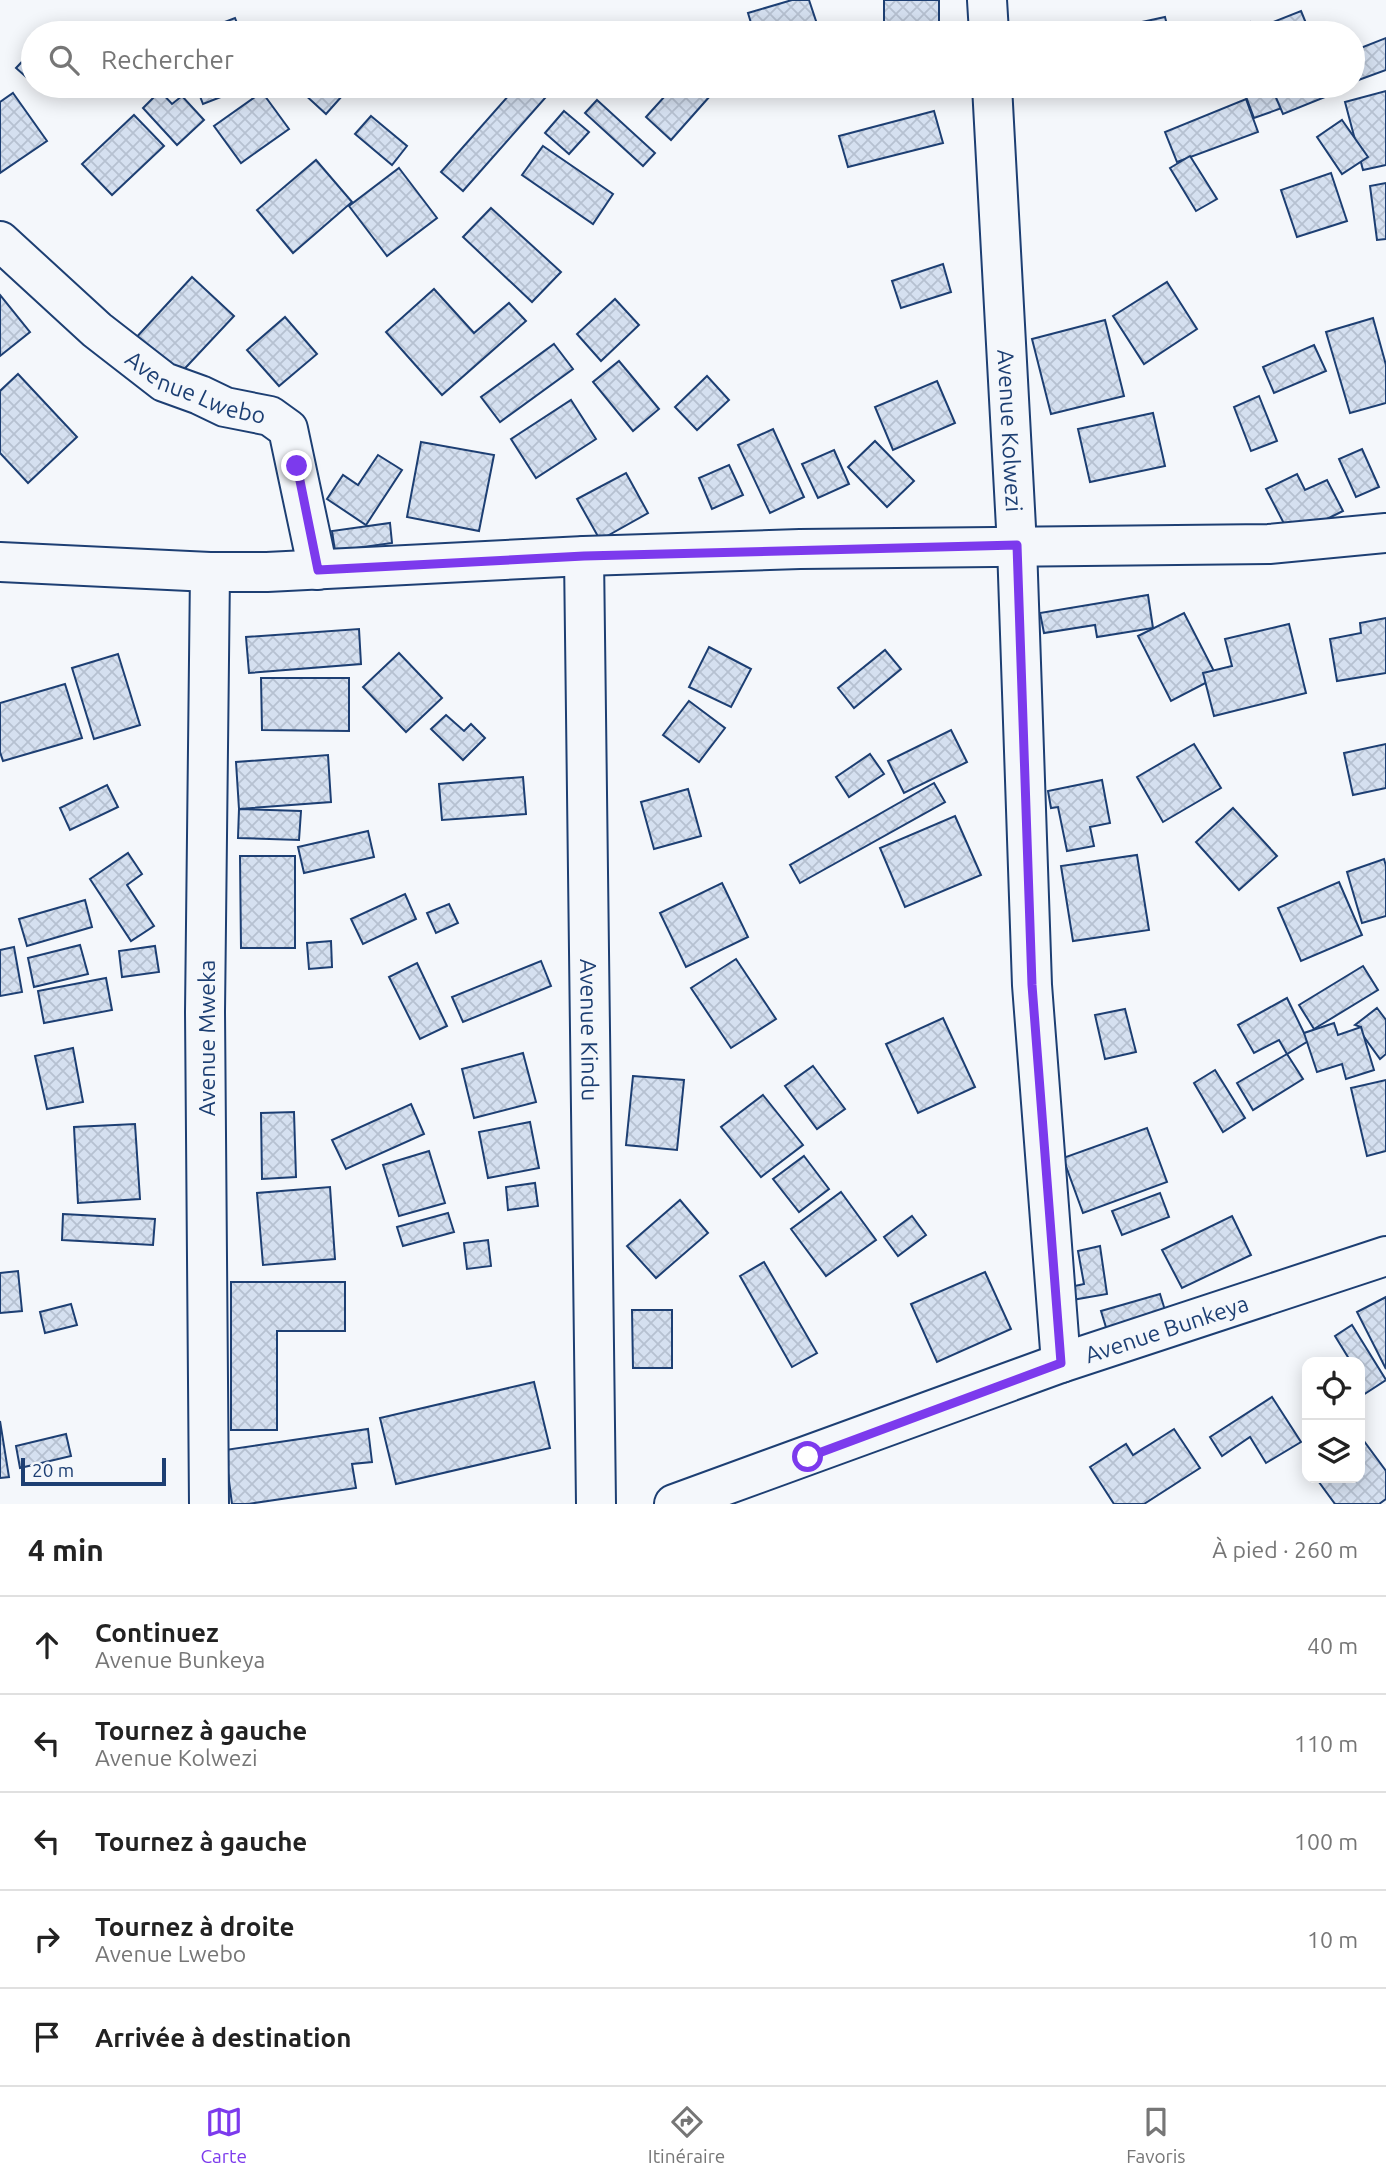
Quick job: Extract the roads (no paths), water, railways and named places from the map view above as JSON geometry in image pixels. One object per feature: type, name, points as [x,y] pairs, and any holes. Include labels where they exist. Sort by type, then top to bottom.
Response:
[{"type":"street","points":[[987,0],[988,21]]},
{"type":"street","name":"Avenue Kolwezi","points":[[993,98],[1017,545],[1032,985],[1061,1363]]},
{"type":"street","name":"Avenue Lwebo","points":[[0,241],[97,330],[164,382],[225,407],[270,416],[288,429],[318,570]]},
{"type":"street","points":[[0,562],[210,572],[318,570],[584,556],[1017,545],[1102,547],[1269,544],[1386,533]]},
{"type":"street","name":"Avenue Kindu","points":[[584,556],[596,1504]]},
{"type":"street","name":"Avenue Mweka","points":[[209,1504],[205,1012],[210,572]]},
{"type":"street","name":"Avenue Bunkeya","points":[[674,1504],[1061,1363],[1386,1256]]}]
